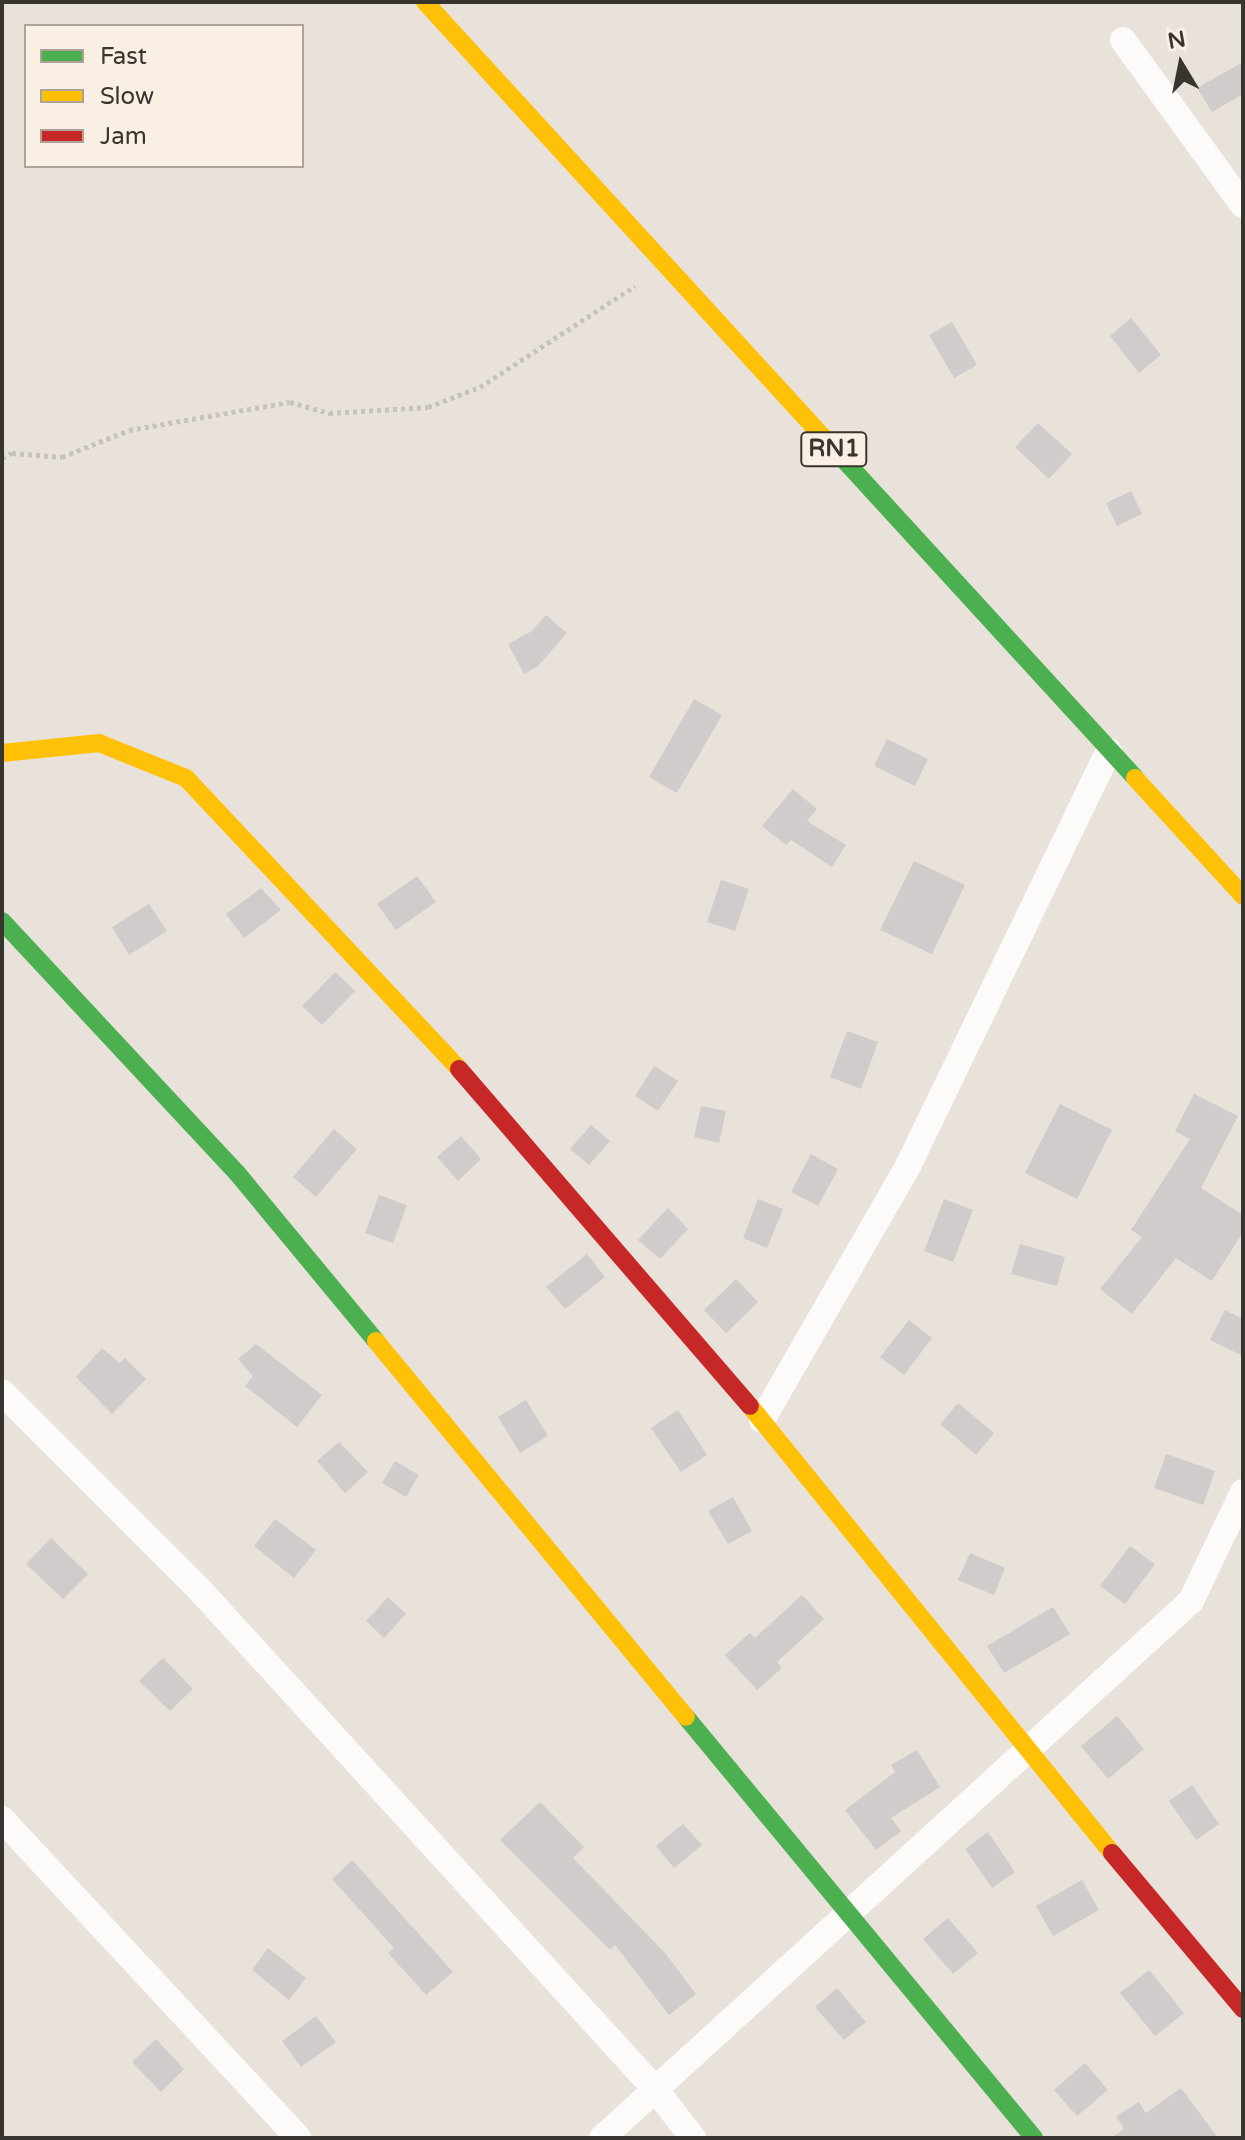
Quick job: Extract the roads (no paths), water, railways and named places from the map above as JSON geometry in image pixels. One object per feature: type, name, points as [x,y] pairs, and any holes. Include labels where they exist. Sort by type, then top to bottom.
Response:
[{"type":"main road","name":"RN1","points":[[425,2],[1243,896]]},
{"type":"main road","points":[[2,753],[99,743],[186,778],[495,1107],[762,1420],[1027,1752],[1243,2009]]},
{"type":"main road","points":[[2,921],[91,1022],[237,1173],[1034,2138]]},
{"type":"street","points":[[1123,40],[1243,205]]},
{"type":"street","points":[[762,1420],[908,1166],[1109,751]]},
{"type":"street","points":[[2,1392],[199,1589],[656,2090],[693,2138]]},
{"type":"street","points":[[602,2138],[1191,1601],[1243,1492]]},
{"type":"street","points":[[2,1819],[298,2138]]}]
